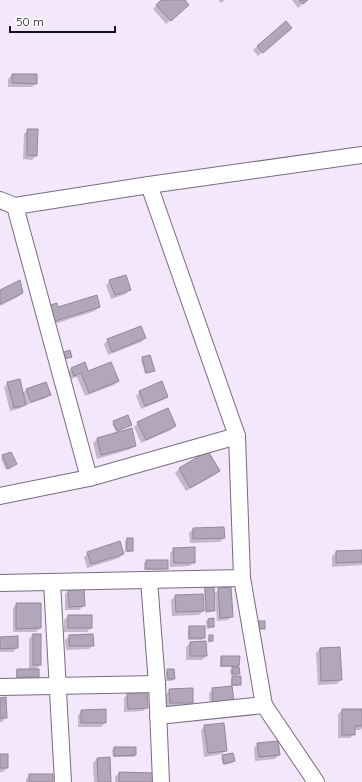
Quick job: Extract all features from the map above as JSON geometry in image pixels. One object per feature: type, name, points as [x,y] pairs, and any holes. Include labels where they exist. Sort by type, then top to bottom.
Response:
[{"type":"street","points":[[89,478],[7,203],[362,155]]},
{"type":"street","points":[[149,185],[238,436],[242,578],[264,705],[316,782]]},
{"type":"street","points":[[0,496],[89,478],[238,436]]},
{"type":"street","points":[[0,583],[242,578]]},
{"type":"street","points":[[149,580],[157,684],[160,782]]},
{"type":"street","points":[[52,582],[63,782]]},
{"type":"street","points":[[0,687],[157,684]]},
{"type":"street","points":[[158,716],[264,705]]},
{"type":"building","points":[[161,0],[185,0],[189,5],[171,21],[156,5]]},
{"type":"building","points":[[299,0],[308,0],[303,4]]},
{"type":"building","points":[[286,21],[292,28],[263,53],[257,46]]},
{"type":"building","points":[[12,74],[37,74],[37,84],[12,83]]},
{"type":"building","points":[[27,129],[38,129],[37,156],[27,155]]},
{"type":"building","points":[[126,275],[131,290],[115,295],[109,280]]},
{"type":"building","points":[[20,280],[23,293],[0,304],[0,290]]},
{"type":"building","points":[[97,295],[100,307],[52,322],[47,306],[57,303],[58,307]]},
{"type":"building","points":[[141,326],[146,338],[112,352],[107,339]]},
{"type":"building","points":[[70,350],[72,357],[63,359],[61,353]]},
{"type":"building","points":[[150,355],[155,371],[146,373],[142,357]]},
{"type":"building","points":[[85,362],[88,371],[111,362],[119,381],[89,393],[81,373],[74,376],[71,368]]},
{"type":"building","points":[[20,379],[26,405],[14,408],[7,382]]},
{"type":"building","points":[[162,381],[168,397],[145,406],[139,391]]},
{"type":"building","points":[[46,382],[51,395],[31,402],[26,389]]},
{"type":"building","points":[[168,408],[176,426],[146,440],[137,422]]},
{"type":"building","points":[[128,415],[132,425],[117,431],[113,421]]},
{"type":"building","points":[[132,428],[136,446],[101,455],[97,438]]},
{"type":"building","points":[[208,451],[220,471],[190,488],[179,468]]},
{"type":"building","points":[[11,452],[17,464],[8,469],[2,455]]},
{"type":"building","points":[[224,527],[225,538],[193,539],[193,528]]},
{"type":"building","points":[[127,538],[133,538],[133,551],[127,551]]},
{"type":"building","points":[[120,541],[124,554],[91,564],[87,552]]},
{"type":"building","points":[[195,547],[195,563],[174,563],[173,548]]},
{"type":"building","points":[[362,550],[362,562],[336,563],[336,551]]},
{"type":"building","points":[[146,560],[168,560],[168,569],[146,569]]},
{"type":"building","points":[[205,587],[214,587],[215,611],[206,611]]},
{"type":"building","points":[[231,587],[233,617],[220,618],[218,588]]},
{"type":"building","points":[[68,589],[84,589],[85,606],[69,607]]},
{"type":"building","points":[[203,594],[204,611],[176,612],[175,595]]},
{"type":"building","points":[[16,603],[41,603],[41,628],[16,629]]},
{"type":"building","points":[[68,615],[92,615],[92,628],[68,628]]},
{"type":"building","points":[[214,618],[214,627],[208,627],[208,619]]},
{"type":"building","points":[[256,621],[265,621],[265,629],[256,629]]},
{"type":"building","points":[[189,626],[205,626],[205,638],[189,638]]},
{"type":"building","points":[[33,634],[41,634],[41,665],[33,665]]},
{"type":"building","points":[[93,634],[94,646],[69,646],[69,635]]},
{"type":"building","points":[[209,635],[213,635],[213,641],[209,641]]},
{"type":"building","points":[[18,636],[18,648],[0,649],[0,637]]},
{"type":"building","points":[[206,641],[207,656],[190,656],[190,642]]},
{"type":"building","points":[[340,647],[342,680],[321,681],[320,648]]},
{"type":"building","points":[[221,656],[240,656],[239,666],[221,666]]},
{"type":"building","points":[[232,667],[239,667],[240,674],[232,674]]},
{"type":"building","points":[[17,669],[39,669],[39,677],[17,677]]},
{"type":"building","points":[[167,669],[174,669],[175,679],[168,679]]},
{"type":"building","points":[[232,676],[241,676],[241,685],[232,685]]},
{"type":"building","points":[[232,686],[234,701],[213,702],[212,688]]},
{"type":"building","points":[[193,688],[193,703],[170,703],[169,689]]},
{"type":"building","points":[[147,692],[148,708],[128,709],[127,693]]},
{"type":"building","points":[[6,697],[7,718],[0,718],[0,698]]},
{"type":"building","points":[[106,709],[106,723],[81,723],[81,710]]},
{"type":"building","points":[[342,709],[362,709],[362,726],[355,726],[355,735],[342,735]]},
{"type":"building","points":[[224,723],[227,751],[208,753],[204,725]]},
{"type":"building","points":[[278,741],[280,755],[259,757],[257,743]]},
{"type":"building","points":[[114,747],[136,747],[136,755],[114,756]]},
{"type":"building","points":[[233,753],[235,761],[224,764],[222,755]]},
{"type":"building","points":[[0,754],[8,754],[8,768],[0,768]]},
{"type":"building","points":[[110,757],[111,782],[98,782],[97,758]]},
{"type":"building","points":[[119,772],[154,773],[154,782],[119,782]]},
{"type":"building","points":[[29,774],[53,774],[53,782],[29,782]]}]
